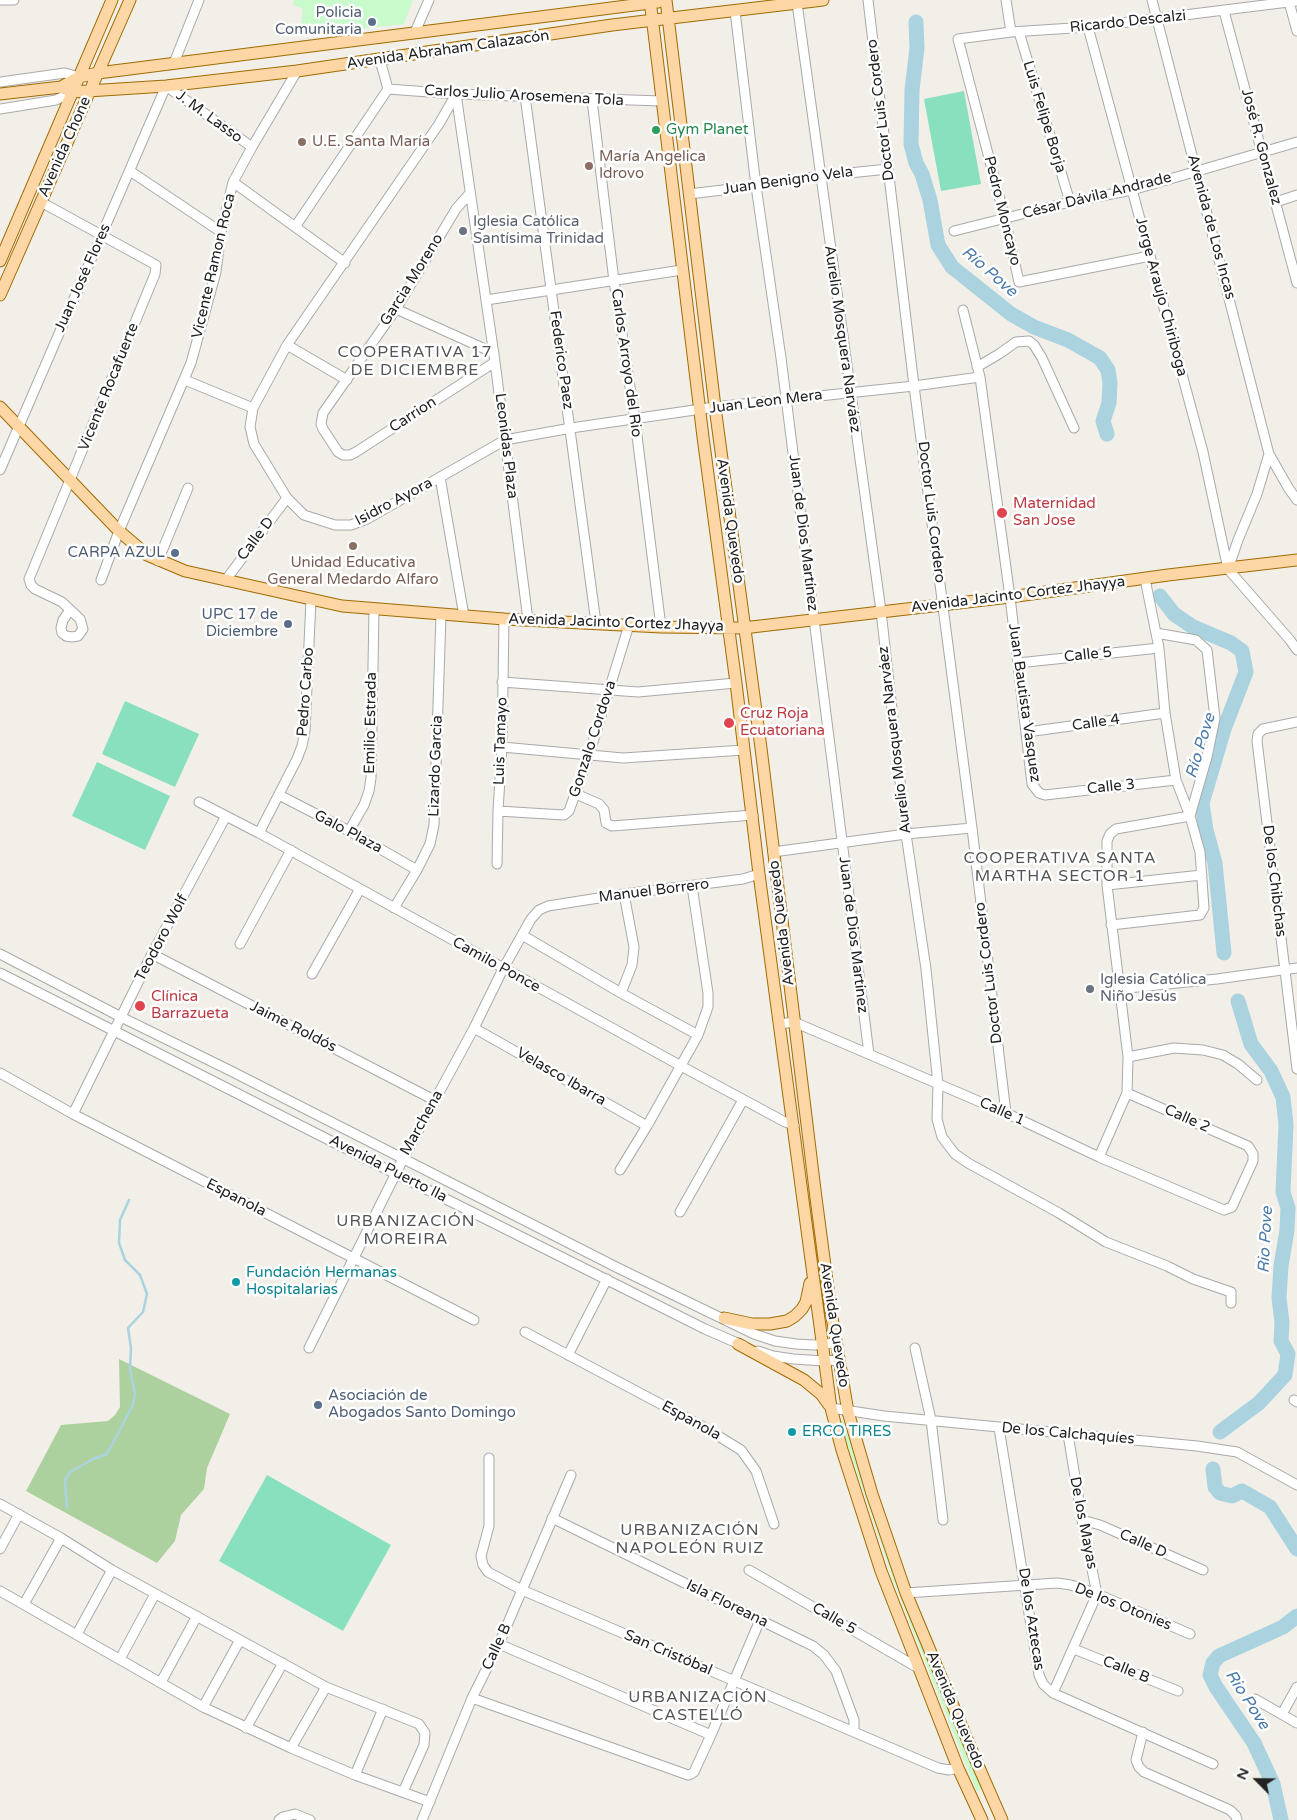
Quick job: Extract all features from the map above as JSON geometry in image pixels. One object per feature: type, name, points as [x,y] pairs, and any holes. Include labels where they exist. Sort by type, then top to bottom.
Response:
[{"type":"main road","name":"Avenida Chone","points":[[0,261],[112,0]]},
{"type":"main road","name":"Avenida Chone","points":[[0,295],[130,0]]},
{"type":"main road","name":"Avenida Quevedo","points":[[666,0],[743,628],[756,709],[836,1343],[848,1412],[872,1494],[906,1593],[1002,1820]]},
{"type":"main road","name":"Avenida Abraham Calazacón","points":[[0,94],[61,87],[79,77],[98,73],[650,1],[670,0]]},
{"type":"main road","name":"Avenida Abraham Calazacón","points":[[61,87],[72,92],[166,86],[298,71],[652,21],[823,0]]},
{"type":"main road","name":"Avenida Quevedo","points":[[650,1],[682,270],[753,815],[759,874],[831,1408],[842,1450],[881,1570],[958,1768],[982,1820]]},
{"type":"main road","name":"Avenida Jacinto Cortez Jhayya","points":[[0,406],[119,531],[135,546],[158,561],[185,571],[225,581],[311,600],[374,610],[662,627],[743,628],[1010,597],[1297,560]]},
{"type":"main road","points":[[724,1318],[752,1324],[770,1324],[787,1321],[795,1316],[806,1302],[812,1272]]},
{"type":"main road","points":[[738,1344],[804,1380],[821,1394],[831,1408]]},
{"type":"street","points":[[0,0],[14,0]]},
{"type":"street","points":[[174,63],[199,0]]},
{"type":"street","points":[[416,32],[429,0]]},
{"type":"street","name":"Doctor Luis Cordero","points":[[868,0],[914,386],[972,828],[1006,1113]]},
{"type":"street","name":"Luis Felipe Borja","points":[[1006,0],[1070,202]]},
{"type":"street","name":"Avenida de Los Incas","points":[[1152,0],[1269,454],[1297,500]]},
{"type":"street","points":[[1293,2],[1297,31]]},
{"type":"street","name":"Ricardo Descalzi","points":[[958,40],[1015,32],[1088,27],[1293,2]]},
{"type":"street","name":"Aurelio Mosquera Narváez","points":[[797,3],[880,611],[906,834],[926,969],[938,1084],[938,1119],[942,1137],[955,1154],[968,1163],[1106,1242],[1167,1266],[1193,1279],[1226,1289],[1231,1292],[1231,1303]]},
{"type":"street","name":"José R. Gonzalez","points":[[1224,11],[1297,283]]},
{"type":"street","name":"Juan de Dios Martínez","points":[[735,12],[869,1054]]},
{"type":"street","name":"Jorge Araujo Chiriboga","points":[[1088,27],[1203,452],[1228,569]]},
{"type":"street","name":"Pedro Moncayo","points":[[958,40],[1005,219],[1019,282],[1150,256]]},
{"type":"street","points":[[295,227],[388,89],[380,60]]},
{"type":"street","name":"Vicente Ramon Roca","points":[[102,580],[119,531],[191,363],[216,272],[221,232],[233,182],[298,71]]},
{"type":"street","name":"Avenida Abraham Calazacón","points":[[0,82],[65,74],[79,77]]},
{"type":"street","name":"J. M. Lasso","points":[[166,86],[252,147]]},
{"type":"street","name":"Juan José Flores","points":[[0,470],[166,86]]},
{"type":"street","name":"Carlos Julio Arosemena Tola","points":[[388,89],[592,100],[661,101]]},
{"type":"street","name":"Avenida Abraham Calazacón","points":[[0,109],[56,100],[72,92]]},
{"type":"street","name":"Leonidas Plaza","points":[[456,94],[495,358],[528,620]]},
{"type":"street","name":"Isidro Ayora","points":[[456,94],[439,124],[287,345],[253,408],[250,427],[254,444],[287,498],[304,515],[335,525],[351,525],[367,519],[506,440],[570,428],[700,410]]},
{"type":"street","name":"Federico Paez","points":[[525,96],[596,623]]},
{"type":"street","name":"Carlos Arroyo del Rio","points":[[592,100],[614,281],[635,420],[662,627]]},
{"type":"street","name":"César Dávila Andrade","points":[[954,231],[1070,202],[1132,190],[1297,142]]},
{"type":"street","name":"Juan Benigno Vela","points":[[689,194],[820,176],[888,169]]},
{"type":"street","points":[[130,171],[221,232]]},
{"type":"street","points":[[233,182],[345,263]]},
{"type":"street","name":"Garcia Moreno","points":[[356,452],[350,455],[343,455],[338,452],[321,424],[323,414],[396,309],[456,209],[470,193]]},
{"type":"street","points":[[1276,202],[1297,195]]},
{"type":"street","name":"Vicente Rocafuerte","points":[[41,202],[156,264],[155,274],[29,579],[35,589],[62,602],[70,610]]},
{"type":"street","points":[[486,300],[682,270]]},
{"type":"street","points":[[396,309],[495,358]]},
{"type":"street","name":"Juan Bautista Vasquez","points":[[963,310],[980,377],[1010,597],[1032,784],[1039,793],[1045,795]]},
{"type":"street","points":[[977,367],[1016,342],[1029,341],[1034,345],[1042,358],[1074,428]]},
{"type":"street","points":[[287,345],[347,380]]},
{"type":"street","name":"Carrion","points":[[356,452],[495,358]]},
{"type":"street","name":"Juan Leon Mera","points":[[700,410],[980,377]]},
{"type":"street","points":[[184,380],[253,408]]},
{"type":"street","points":[[1269,454],[1257,494],[1228,569],[1297,650]]},
{"type":"street","points":[[440,477],[464,616]]},
{"type":"street","points":[[158,561],[188,488]]},
{"type":"street","name":"Calle D","points":[[225,581],[287,498]]},
{"type":"street","points":[[1111,925],[1200,915],[1204,908],[1200,852],[1190,816],[1176,780],[1165,713],[1159,648],[1148,579]]},
{"type":"street","name":"Pedro Carbo","points":[[259,833],[298,760],[302,746],[305,731],[311,600]]},
{"type":"street","name":"Emilio Estrada","points":[[349,831],[364,804],[371,778],[374,610]]},
{"type":"street","name":"Lizardo Garcia","points":[[394,908],[430,844],[434,825],[441,615]]},
{"type":"street","name":"Luis Tamayo","points":[[497,864],[502,747],[504,619]]},
{"type":"street","name":"Gonzalo Cordova","points":[[498,812],[564,815],[569,811],[589,755],[629,625]]},
{"type":"street","points":[[1156,633],[1196,640],[1207,650],[1209,658],[1214,718],[1207,757],[1190,816]]},
{"type":"street","name":"Calle 5","points":[[1018,662],[1159,648]]},
{"type":"street","points":[[502,682],[638,692],[736,683]]},
{"type":"street","name":"Calle 4","points":[[1027,732],[1165,713]]},
{"type":"street","name":"De los Chibchas","points":[[1297,722],[1263,729],[1258,734],[1257,741],[1297,1069]]},
{"type":"street","points":[[502,747],[623,758],[744,750]]},
{"type":"street","name":"Calle 3","points":[[1045,795],[1176,780]]},
{"type":"street","points":[[576,794],[600,804],[604,810],[606,823],[612,826],[753,815]]},
{"type":"street","name":"Galo Plaza","points":[[279,795],[349,831],[417,870]]},
{"type":"street","name":"Camilo Ponce","points":[[199,802],[259,833],[743,1100],[794,1125]]},
{"type":"street","name":"Teodoro Wolf","points":[[73,1114],[152,954],[226,816]]},
{"type":"street","points":[[1100,1157],[1127,1093],[1128,1057],[1118,989],[1107,885],[1107,841],[1110,834],[1116,829],[1190,816]]},
{"type":"street","points":[[773,852],[906,834],[972,828]]},
{"type":"street","points":[[240,944],[290,850]]},
{"type":"street","name":"Manuel Borrero","points":[[548,906],[743,879],[759,874]]},
{"type":"street","points":[[1107,885],[1202,875]]},
{"type":"street","points":[[620,1170],[698,1035],[708,1007],[708,993],[692,886]]},
{"type":"street","points":[[312,974],[360,889]]},
{"type":"street","points":[[622,993],[632,965],[634,947],[624,894]]},
{"type":"street","name":"Marchena","points":[[308,1348],[402,1159],[474,1028],[503,969],[531,919],[539,910],[548,906]]},
{"type":"street","points":[[522,935],[698,1035]]},
{"type":"street","name":"Avenida Puerto Ila","points":[[0,954],[618,1268],[754,1334],[775,1341],[796,1344],[836,1343]]},
{"type":"street","name":"Jaime Roldós","points":[[152,954],[434,1100]]},
{"type":"street","points":[[1118,989],[1246,976],[1297,968]]},
{"type":"street","name":"Avenida Puerto Ila","points":[[0,973],[396,1174],[738,1344],[773,1356],[824,1361],[839,1360]]},
{"type":"street","points":[[779,1024],[794,1022]]},
{"type":"street","name":"Calle 1","points":[[794,1022],[1006,1113],[1100,1157],[1224,1210]]},
{"type":"street","name":"Velasco Ibarra","points":[[474,1028],[647,1126]]},
{"type":"street","points":[[1128,1057],[1174,1048],[1204,1050],[1223,1056],[1238,1064],[1257,1080]]},
{"type":"street","name":"Espanola","points":[[0,1073],[73,1114],[474,1320]]},
{"type":"street","name":"Calle 2","points":[[1127,1093],[1248,1146],[1253,1154],[1253,1161],[1235,1204],[1224,1210]]},
{"type":"street","points":[[680,1212],[743,1100]]},
{"type":"street","points":[[568,1355],[607,1279]]},
{"type":"street","name":"Espanola","points":[[525,1332],[702,1426],[741,1450],[756,1471],[774,1524]]},
{"type":"street","points":[[915,1348],[931,1420],[943,1520]]},
{"type":"street","name":"De los Calchaquíes","points":[[831,1408],[848,1412],[1197,1446],[1237,1452],[1297,1485]]},
{"type":"street","name":"De los Aztecas","points":[[999,1428],[1040,1675],[1043,1684],[1053,1693]]},
{"type":"street","name":"De los Mayas","points":[[1068,1434],[1082,1520],[1097,1594]]},
{"type":"street","name":"San Cristóbal","points":[[488,1458],[488,1526],[481,1556],[483,1565],[488,1572],[522,1590],[938,1768],[949,1770],[958,1768]]},
{"type":"street","name":"Calle B","points":[[422,1820],[472,1698],[499,1644],[572,1474]]},
{"type":"street","points":[[0,1504],[61,1538],[112,1570],[326,1687],[419,1724],[425,1733],[424,1746],[404,1792]]},
{"type":"street","points":[[0,1549],[19,1514]]},
{"type":"street","name":"Isla Floreana","points":[[552,1518],[813,1646],[824,1655],[836,1671],[854,1720],[854,1731]]},
{"type":"street","name":"Calle D","points":[[1082,1520],[1100,1525],[1203,1570]]},
{"type":"street","points":[[24,1604],[61,1538]]},
{"type":"street","points":[[77,1634],[112,1570]]},
{"type":"street","name":"Calle 5","points":[[749,1570],[920,1669]]},
{"type":"street","name":"De los Otonies","points":[[906,1593],[1057,1583],[1097,1594],[1190,1634]]},
{"type":"street","points":[[0,1591],[203,1707],[246,1728],[355,1775],[430,1802]]},
{"type":"street","points":[[120,1659],[155,1594]]},
{"type":"street","points":[[1097,1594],[1053,1693],[1213,1764]]},
{"type":"street","points":[[161,1682],[197,1616]]},
{"type":"street","points":[[472,1698],[688,1775],[694,1772],[760,1620]]},
{"type":"street","points":[[203,1707],[240,1640]]},
{"type":"street","points":[[499,1644],[711,1734]]},
{"type":"street","name":"Calle B","points":[[1074,1649],[1178,1691]]},
{"type":"street","points":[[246,1728],[283,1663]]},
{"type":"street","points":[[291,1748],[326,1687]]},
{"type":"street","points":[[1282,1714],[1297,1687]]},
{"type":"street","points":[[1255,1699],[1297,1723]]},
{"type":"street","points":[[355,1775],[383,1709]]},
{"type":"street","points":[[1143,1732],[1136,1760],[1144,1772],[1230,1810],[1237,1820]]},
{"type":"street","points":[[279,1820],[296,1814],[310,1820]]},
{"type":"green space","points":[[294,0],[413,0],[404,24],[300,36],[303,9],[293,5]]},
{"type":"green space","points":[[964,91],[981,184],[941,191],[924,99]]},
{"type":"green space","points":[[125,701],[199,734],[175,787],[102,754]]},
{"type":"green space","points":[[97,762],[170,796],[145,850],[72,816]]},
{"type":"green space","points":[[119,1359],[230,1414],[207,1468],[204,1489],[181,1515],[175,1541],[157,1563],[26,1491],[61,1425],[108,1421],[115,1415],[120,1407]]},
{"type":"green space","points":[[845,1420],[897,1584],[982,1789],[977,1792],[895,1585],[840,1422]]},
{"type":"green space","points":[[267,1475],[391,1545],[343,1631],[219,1561]]},
{"type":"waterway","name":"Río Pove","points":[[916,22],[917,48],[912,90],[911,144],[930,200],[938,245],[952,267],[1011,314],[1034,327],[1068,340],[1100,358],[1108,370],[1110,383],[1109,403],[1103,421],[1107,434]]},
{"type":"waterway","name":"Río Pove","points":[[1160,596],[1174,614],[1193,627],[1231,643],[1242,651],[1246,672],[1224,729],[1202,803],[1206,830],[1215,863],[1224,953]]},
{"type":"waterway","name":"Rio Pove","points":[[1220,1432],[1259,1403],[1285,1375],[1288,1354],[1281,1341],[1282,1322],[1279,1298],[1288,1208],[1283,1192],[1286,1125],[1283,1097],[1271,1071],[1251,1044],[1238,1001]]},
{"type":"waterway","points":[[67,1508],[65,1480],[70,1472],[93,1459],[107,1454],[133,1405],[135,1394],[130,1369],[131,1348],[128,1328],[143,1312],[147,1294],[140,1275],[125,1260],[119,1243],[120,1220],[129,1200]]},
{"type":"waterway","name":"Rio Pove","points":[[1213,1469],[1215,1487],[1220,1493],[1232,1496],[1242,1491],[1270,1507],[1297,1549]]},
{"type":"waterway","name":"Rio Pove","points":[[1281,1820],[1273,1784],[1254,1743],[1210,1675],[1213,1663],[1219,1656],[1283,1627],[1297,1616]]},
{"type":"place","name":"Policia Comunitaria","points":[[372,22]]},
{"type":"place","name":"Gym Planet","points":[[656,130]]},
{"type":"place","name":"U.E. Santa María","points":[[302,142]]},
{"type":"place","name":"María Angelica Idrovo","points":[[589,166]]},
{"type":"place","name":"Iglesia Católica Santísima Trinidad","points":[[463,231]]},
{"type":"place","name":"Maternidad San Jose","points":[[1002,513]]},
{"type":"place","name":"Unidad Educativa General Medardo Alfaro","points":[[353,546]]},
{"type":"place","name":"CARPA AZUL","points":[[175,553]]},
{"type":"place","name":"UPC 17 de Diciembre","points":[[288,624]]},
{"type":"place","name":"Cruz Roja Ecuatoriana","points":[[729,723]]},
{"type":"place","name":"Iglesia Católica Niño Jesús","points":[[1090,989]]},
{"type":"place","name":"Clínica Barrazueta","points":[[140,1006]]},
{"type":"place","name":"Fundación Hermanas Hospitalarias","points":[[236,1282]]},
{"type":"place","name":"Asociación de Abogados Santo Domingo","points":[[318,1405]]},
{"type":"place","name":"ERCO TIRES","points":[[792,1432]]},
{"type":"district","name":"COOPERATIVA 17 DE DICIEMBRE","points":[[415,362]]},
{"type":"district","name":"COOPERATIVA SANTA MARTHA SECTOR 1","points":[[1060,868]]},
{"type":"district","name":"URBANIZACIÓN MOREIRA","points":[[406,1231]]},
{"type":"district","name":"URBANIZACIÓN NAPOLEÓN RUIZ","points":[[690,1540]]},
{"type":"district","name":"URBANIZACIÓN CASTELLÓ","points":[[698,1707]]}]
